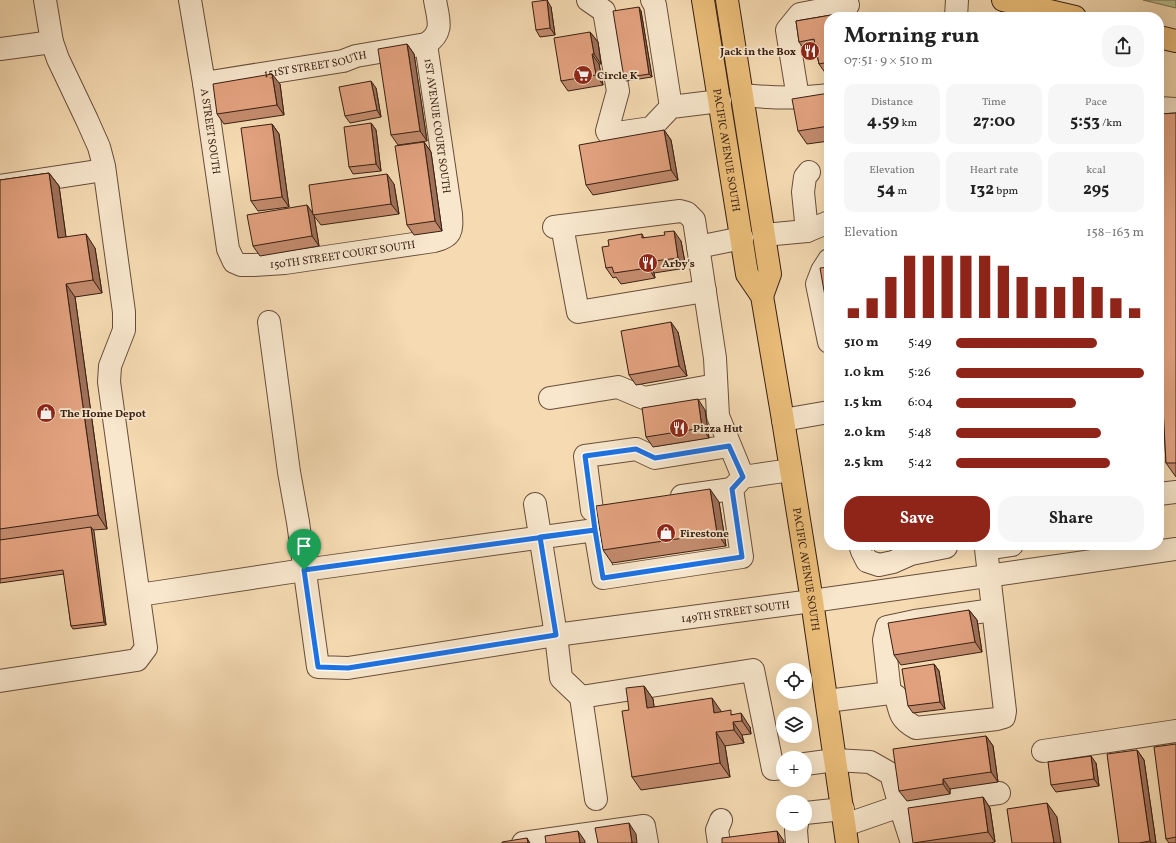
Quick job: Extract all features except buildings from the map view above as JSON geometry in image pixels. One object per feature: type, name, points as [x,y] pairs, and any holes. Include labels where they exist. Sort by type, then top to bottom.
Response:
[{"type":"main road","name":"PACIFIC AVENUE SOUTH","points":[[703,0],[747,274],[762,296],[812,601],[845,826]]},
{"type":"main road","name":"PACIFIC AVENUE SOUTH","points":[[727,0],[770,274],[762,296]]},
{"type":"main road","points":[[1003,0],[1054,12]]},
{"type":"main road","points":[[1164,38],[1176,41]]},
{"type":"street","points":[[0,681],[137,660],[146,648],[109,382],[110,366],[124,330],[124,312],[104,170],[99,147],[58,59],[52,42],[45,0]]},
{"type":"street","name":"A STREET SOUTH","points":[[190,0],[204,83],[228,249],[234,262]]},
{"type":"street","name":"1ST AVENUE COURT SOUTH","points":[[435,0],[439,25],[438,35],[426,44],[451,214],[449,234]]},
{"type":"street","points":[[588,0],[604,11],[618,91],[607,131],[608,133],[610,134],[651,128],[671,107],[720,101]]},
{"type":"street","points":[[652,0],[655,5],[671,107]]},
{"type":"street","points":[[957,12],[958,0]]},
{"type":"street","points":[[798,98],[787,30],[800,14],[851,7]]},
{"type":"street","points":[[0,49],[52,42]]},
{"type":"street","name":"151ST STREET SOUTH","points":[[204,83],[344,61],[356,56],[426,44]]},
{"type":"street","points":[[742,95],[778,99],[824,95]]},
{"type":"street","points":[[1164,108],[1176,109]]},
{"type":"street","points":[[0,186],[104,170]]},
{"type":"street","points":[[807,231],[803,192],[805,177],[809,172]]},
{"type":"street","points":[[705,291],[578,312],[558,227],[680,211],[687,213],[694,220],[716,358],[718,416],[729,446],[738,483],[742,557],[603,578],[593,520],[585,456],[636,449],[655,458],[729,446]]},
{"type":"street","points":[[764,235],[807,231],[824,224]]},
{"type":"street","name":"150TH STREET COURT SOUTH","points":[[234,262],[240,265],[285,263],[434,241],[444,239],[449,234]]},
{"type":"street","points":[[698,247],[742,238]]},
{"type":"street","points":[[824,268],[817,284],[824,318]]},
{"type":"street","points":[[269,322],[304,570]]},
{"type":"street","points":[[550,398],[618,387],[644,398],[716,385]]},
{"type":"street","points":[[783,420],[824,413]]},
{"type":"street","points":[[662,499],[791,470]]},
{"type":"street","points":[[1164,493],[1176,492]]},
{"type":"street","points":[[535,504],[556,635],[561,678],[581,697],[596,800]]},
{"type":"street","points":[[139,596],[304,570],[540,537],[593,520],[615,506]]},
{"type":"street","name":"149TH STREET SOUTH","points":[[1164,549],[1176,549]]},
{"type":"street","points":[[862,550],[867,560],[879,564],[893,562],[911,554],[931,550]]},
{"type":"street","points":[[827,701],[890,693],[896,696],[899,710],[905,722],[916,728],[1004,717],[1006,711],[986,550]]},
{"type":"street","name":"149TH STREET SOUTH","points":[[304,570],[318,667],[348,668],[556,635],[812,601],[990,575],[1139,550]]},
{"type":"street","points":[[890,693],[884,640],[887,627],[915,620],[993,610]]},
{"type":"street","points":[[581,697],[753,670],[773,770],[776,769]]},
{"type":"street","points":[[1043,750],[1176,731]]},
{"type":"street","points":[[812,763],[835,760],[870,762],[891,774],[912,843]]},
{"type":"street","points":[[812,815],[845,826],[900,806],[999,793]]},
{"type":"street","points":[[719,843],[717,830],[720,820]]},
{"type":"street","points":[[536,842],[596,838],[644,826],[647,843]]},
{"type":"street","points":[[796,831],[797,843]]},
{"type":"green space","points":[[1143,0],[1176,0],[1176,8]]},
{"type":"place","name":"Jack in the Box","points":[[810,51]]},
{"type":"place","name":"Circle K","points":[[583,75]]},
{"type":"place","name":"Arby's","points":[[648,263]]},
{"type":"place","name":"The Home Depot","points":[[46,413]]},
{"type":"place","name":"Pizza Hut","points":[[679,428]]},
{"type":"place","name":"Firestone","points":[[666,533]]},
{"type":"route","points":[[304,570],[318,667],[348,668],[556,635],[540,537],[595,530],[585,456],[636,449],[655,458],[729,446],[743,477],[732,489],[742,557],[603,578],[595,530],[540,537],[304,570]]}]
